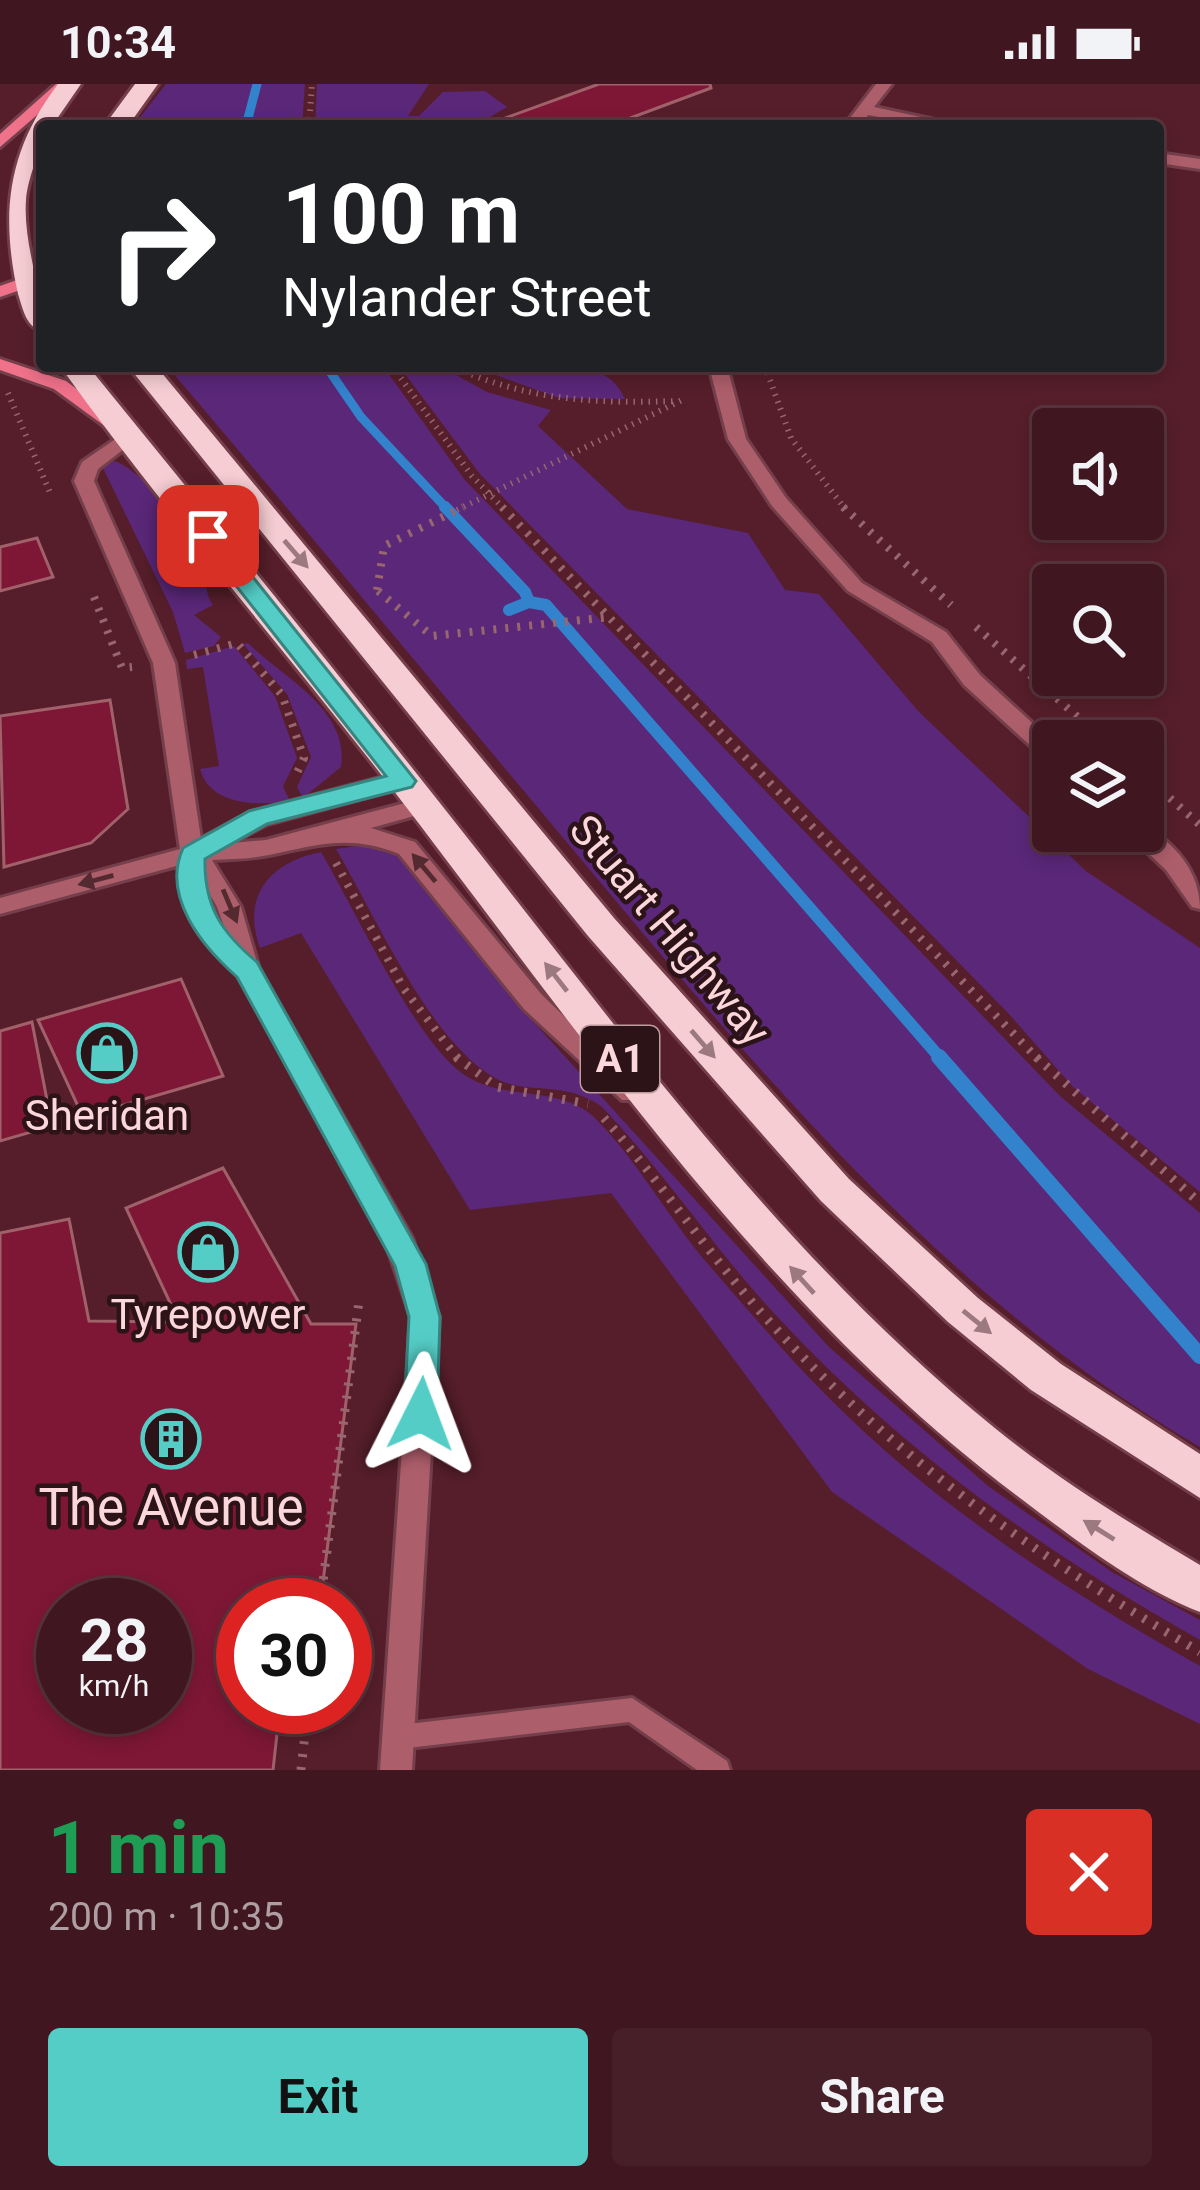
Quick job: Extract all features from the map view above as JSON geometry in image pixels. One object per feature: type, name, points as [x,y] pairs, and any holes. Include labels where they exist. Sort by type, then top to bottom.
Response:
[{"type":"highway","points":[[42,120],[68,84]]},
{"type":"highway","points":[[120,120],[147,84]]},
{"type":"highway","points":[[36,128],[4,194],[3,243],[36,312]]},
{"type":"highway","name":"A1","points":[[79,372],[678,1135],[833,1314],[905,1383],[1066,1508],[1200,1590]]},
{"type":"highway","name":"Stuart Highway","points":[[144,372],[601,927],[835,1190],[963,1310],[1030,1364],[1200,1478]]},
{"type":"highway","points":[[414,794],[478,774]]},
{"type":"street","points":[[0,142],[68,84]]},
{"type":"street","points":[[856,120],[884,84]]},
{"type":"street","points":[[864,110],[921,120]]},
{"type":"street","points":[[1164,159],[1200,164]]},
{"type":"street","points":[[0,364],[60,386],[130,436],[89,466],[84,481],[164,663],[192,854],[191,891],[214,941],[247,970],[398,1238],[419,1289],[424,1368],[396,1770]]},
{"type":"street","points":[[719,372],[723,398],[751,465],[848,580],[939,637],[965,673],[1032,735]]},
{"type":"street","points":[[192,854],[259,818],[414,794]]},
{"type":"street","points":[[0,906],[192,854],[250,851],[320,834],[414,794]]},
{"type":"street","points":[[320,834],[376,836],[407,848],[533,1003],[678,1135]]},
{"type":"street","points":[[1161,852],[1200,901]]},
{"type":"lane","points":[[399,1737],[632,1711],[718,1770]]},
{"type":"path","points":[[309,120],[312,84]]},
{"type":"path","points":[[397,372],[490,494],[1070,1091],[1200,1203]]},
{"type":"path","points":[[463,372],[494,387],[555,404],[723,398]]},
{"type":"path","points":[[766,372],[771,403],[799,458],[853,518],[954,607]]},
{"type":"path","points":[[611,617],[432,637],[377,590],[384,546],[682,400]]},
{"type":"path","points":[[971,622],[1081,720]]},
{"type":"path","points":[[164,663],[237,643],[282,695],[304,758],[290,787],[303,808]]},
{"type":"path","points":[[1164,793],[1200,825]]},
{"type":"path","points":[[320,834],[440,1044],[500,1089],[565,1094],[596,1109],[764,1316],[837,1394],[1021,1544],[1200,1652]]},
{"type":"path","points":[[323,1578],[358,1300]]},
{"type":"path","points":[[301,1770],[305,1734]]},
{"type":"shaded area","points":[[166,84],[305,84],[302,120],[138,120]]},
{"type":"shaded area","points":[[317,84],[429,84],[408,116],[419,116],[443,92],[485,91],[507,107],[485,120],[315,120]]},
{"type":"shaded area","points":[[172,372],[387,372],[464,479],[1060,1096],[1200,1213],[1200,1447],[1108,1388],[1021,1323],[940,1252],[862,1177],[715,1018]]},
{"type":"shaded area","points":[[404,372],[451,372],[487,392],[551,410],[538,426],[627,509],[748,533],[785,590],[819,594],[919,712],[1032,820],[1032,852],[1066,852],[1086,871],[1200,948],[1200,1192],[1073,1087],[1008,1013],[480,474]]},
{"type":"shaded area","points":[[488,372],[598,372],[625,399],[559,398]]},
{"type":"shaded area","points":[[114,461],[151,488],[196,548],[213,605],[194,615],[221,637],[214,646],[185,653],[173,612],[103,468]]},
{"type":"shaded area","points":[[248,643],[311,696],[335,728],[341,767],[303,798],[297,787],[311,757],[287,694],[243,644]]},
{"type":"shaded area","points":[[234,646],[275,696],[297,758],[283,786],[290,801],[251,803],[225,797],[205,781],[200,769],[219,766],[203,667],[187,669],[186,660]]},
{"type":"shaded area","points":[[370,844],[402,858],[416,872],[509,995],[829,1347],[988,1486],[1112,1572],[1200,1620],[1200,1640],[1027,1532],[869,1407],[772,1311],[601,1106],[572,1093],[507,1083],[471,1061],[426,1007],[336,849]]},
{"type":"shaded area","points":[[321,852],[405,1003],[444,1057],[479,1083],[567,1101],[597,1120],[708,1264],[799,1367],[872,1439],[1006,1545],[1200,1666],[1200,1724],[1088,1669],[832,1492],[611,1193],[470,1210],[301,933],[260,948],[254,912],[264,884],[287,864]]},
{"type":"building","points":[[599,84],[710,84],[711,88],[625,120],[500,120]]},
{"type":"building","points":[[37,538],[53,577],[0,591],[0,547]]},
{"type":"building","points":[[110,700],[128,809],[91,843],[4,867],[0,716]]},
{"type":"building","name":"Sheridan","points":[[181,979],[223,1076],[83,1117],[38,1020]]},
{"type":"building","points":[[32,1022],[52,1126],[0,1141],[0,1031]]},
{"type":"building","name":"The Avenue","points":[[223,1168],[311,1324],[356,1324],[323,1578],[216,1578],[216,1734],[277,1734],[273,1770],[0,1770],[0,1233],[69,1219],[89,1321],[179,1322],[126,1208]]},
{"type":"waterway","points":[[248,120],[257,84]]},
{"type":"waterway","points":[[330,372],[361,417],[448,510]]},
{"type":"waterway","points":[[445,507],[525,592],[529,602]]},
{"type":"waterway","points":[[509,610],[529,602]]},
{"type":"waterway","points":[[529,602],[546,605],[942,1060]]},
{"type":"waterway","points":[[939,1057],[1200,1356]]},
{"type":"place","name":"Sheridan","points":[[107,1053]]},
{"type":"place","name":"Tyrepower","points":[[208,1252]]},
{"type":"place","name":"The Avenue","points":[[171,1439]]},
{"type":"route","points":[[208,536],[403,781],[259,818],[192,854],[191,891],[214,941],[247,970],[411,1264],[424,1317],[421,1414]]}]
